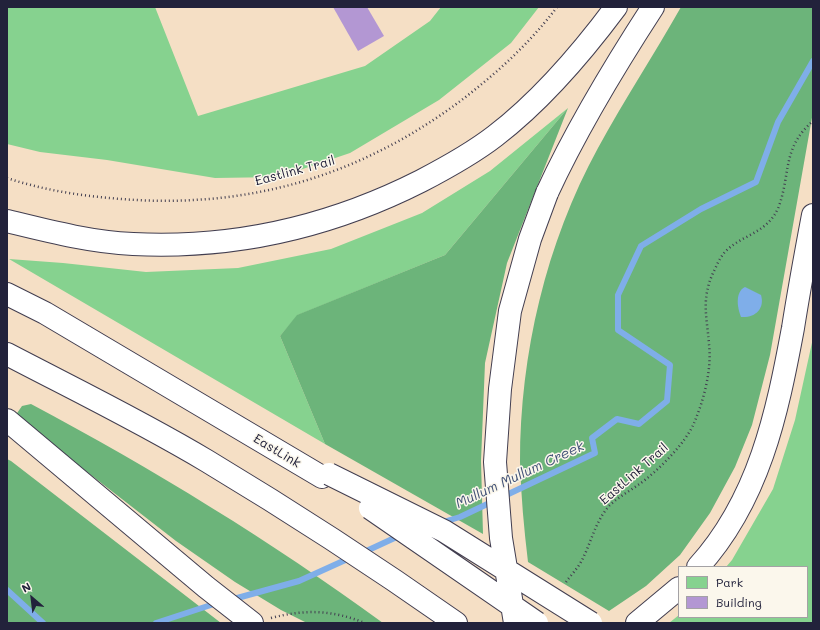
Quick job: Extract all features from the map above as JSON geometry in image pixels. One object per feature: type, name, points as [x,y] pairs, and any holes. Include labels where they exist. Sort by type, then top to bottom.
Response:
[{"type":"highway","points":[[7,221],[69,236],[132,244],[195,244],[260,237],[323,222],[386,199],[446,168],[495,136],[536,100],[575,60],[616,7]]},
{"type":"highway","points":[[515,623],[501,538],[495,455],[500,389],[510,311],[530,238],[547,193],[581,126],[616,64],[654,7]]},
{"type":"highway","points":[[699,566],[737,513],[762,461],[781,393],[813,214]]},
{"type":"highway","name":"EastLink","points":[[7,294],[45,313],[263,442],[325,476],[537,623]]},
{"type":"highway","points":[[7,354],[133,419],[207,461],[381,570],[456,623]]},
{"type":"highway","points":[[7,420],[174,558],[206,587],[260,621]]},
{"type":"highway","points":[[325,476],[444,531],[591,623]]},
{"type":"highway","points":[[637,623],[678,589]]},
{"type":"path","name":"Eastlink Trail","points":[[7,178],[53,190],[84,196],[170,202],[200,200],[261,192],[324,176],[387,148],[448,110],[508,62],[533,38],[557,7]]},
{"type":"path","name":"EastLink Trail","points":[[562,588],[582,560],[599,520],[609,506],[640,484],[682,444],[694,425],[702,402],[709,364],[710,344],[705,320],[706,297],[713,274],[724,252],[740,241],[757,233],[770,219],[778,206],[792,148],[801,132],[813,122]]},
{"type":"path","points":[[260,621],[310,611],[329,613],[365,623]]},
{"type":"green space","points":[[7,7],[155,7],[198,116],[365,66],[430,21],[441,7],[539,7],[511,43],[439,100],[350,153],[279,177],[215,178],[107,160],[40,152],[7,144]]},
{"type":"green space","points":[[681,7],[813,7],[813,112],[770,355],[752,425],[735,467],[710,513],[680,555],[646,586],[609,611],[528,562],[520,462],[521,421],[525,381],[531,340],[540,300],[550,261],[564,222],[580,184],[598,148]]},
{"type":"green space","points":[[568,108],[445,255],[298,315],[280,336],[325,444],[9,259],[146,272],[238,268],[331,249],[422,213],[490,171]]},
{"type":"green space","points":[[568,108],[507,263],[485,363],[481,461],[483,534],[325,444],[280,336],[297,315],[445,255]]},
{"type":"green space","points":[[813,338],[813,623],[669,623],[678,616],[678,618],[808,618],[808,566],[727,566],[732,560],[773,489],[795,420]]},
{"type":"green space","points":[[31,404],[122,454],[211,507],[298,563],[383,623],[307,623],[281,610],[235,582],[176,541],[15,416],[22,406]]},
{"type":"green space","points":[[7,459],[11,461],[221,623],[7,623]]},
{"type":"water","points":[[745,287],[761,295],[762,304],[758,312],[755,314],[741,317],[738,296]]},
{"type":"building","points":[[333,7],[367,7],[384,36],[358,51]]},
{"type":"waterway","name":"Mullum Mullum Creek","points":[[440,523],[460,517],[595,453],[592,438],[617,419],[639,424],[667,401],[670,365],[618,330],[618,295],[641,246],[701,209],[756,182],[778,122],[813,61]]},
{"type":"waterway","name":"Mullum Mullum Creek","points":[[362,553],[401,535]]},
{"type":"waterway","name":"Mullum Mullum Creek","points":[[230,600],[299,581],[352,557]]},
{"type":"waterway","name":"Mullum Mullum Creek","points":[[7,590],[43,623]]},
{"type":"waterway","name":"Mullum Mullum Creek","points":[[156,623],[217,603]]}]
